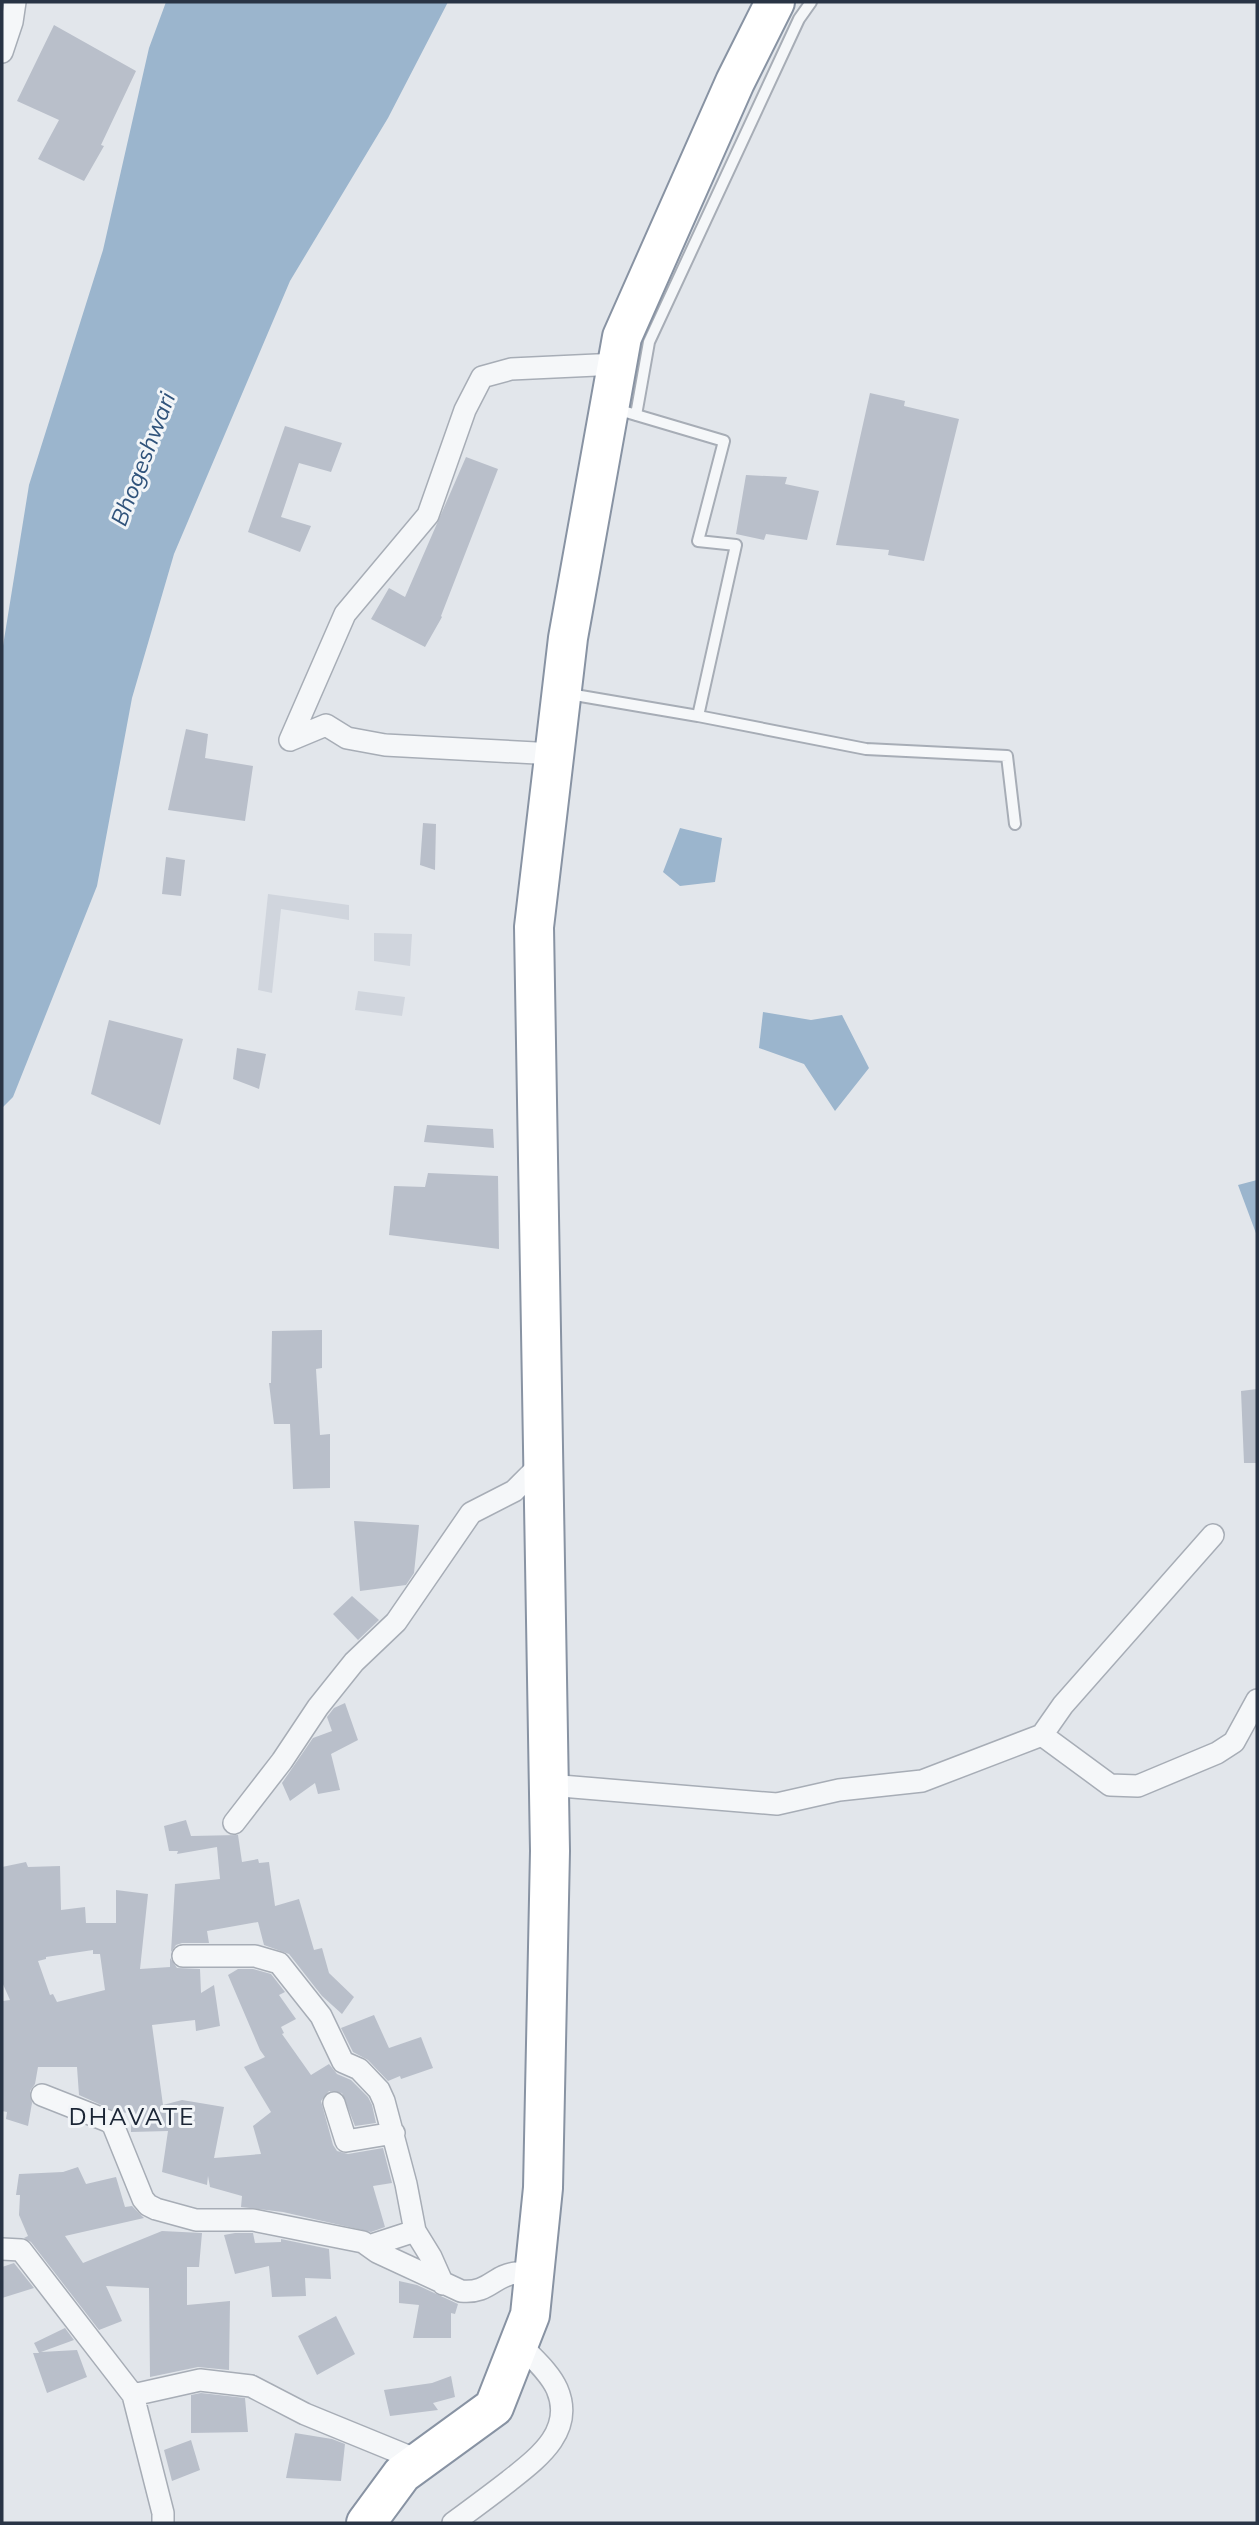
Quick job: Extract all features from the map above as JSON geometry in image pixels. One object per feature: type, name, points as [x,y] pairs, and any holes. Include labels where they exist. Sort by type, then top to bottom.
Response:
[{"type":"highway","points":[[366,2523],[402,2474],[494,2407],[530,2315],[543,2188],[550,1851],[534,927],[568,638],[623,411],[618,364],[622,337],[735,82],[775,2]]},
{"type":"street","points":[[2,52],[12,22],[15,2]]},
{"type":"street","points":[[555,754],[385,745],[347,738],[326,725],[290,740],[345,614],[428,515],[465,410],[482,377],[511,369],[618,364]]},
{"type":"street","points":[[234,1823],[354,1662],[396,1622],[471,1513],[514,1491],[543,1462]]},
{"type":"street","points":[[549,1786],[777,1804],[839,1790],[922,1781],[1042,1735],[1063,1705],[1213,1535]]},
{"type":"street","points":[[1042,1735],[1110,1785],[1138,1786],[1217,1753],[1234,1742],[1257,1700]]},
{"type":"street","points":[[183,1956],[255,1956],[279,1963],[321,2016],[343,2062],[359,2069],[379,2090],[394,2133],[415,2231],[443,2284]]},
{"type":"street","points":[[42,2095],[69,2104],[113,2125],[143,2199],[156,2209],[196,2220],[253,2220],[363,2242],[461,2291],[474,2292],[489,2287],[505,2276],[517,2272],[534,2275]]},
{"type":"street","points":[[334,2103],[346,2141],[394,2133]]},
{"type":"street","points":[[369,2246],[415,2231]]},
{"type":"street","points":[[2,2249],[21,2250],[133,2395],[163,2513],[163,2523]]},
{"type":"street","points":[[453,2523],[537,2459],[556,2434],[561,2407],[557,2389],[548,2374],[519,2343]]},
{"type":"street","points":[[133,2395],[200,2380],[251,2386],[305,2414],[420,2461]]},
{"type":"lane","points":[[698,716],[736,545],[698,541],[724,441],[623,411],[649,342],[799,19],[811,2]]},
{"type":"lane","points":[[562,693],[866,749],[1007,756],[1015,824]]},
{"type":"shaded area","points":[[268,894],[349,905],[349,920],[281,909],[272,993],[258,990]]},
{"type":"shaded area","points":[[374,933],[412,934],[410,966],[374,961]]},
{"type":"shaded area","points":[[358,991],[405,997],[402,1016],[355,1010]]},
{"type":"water","name":"Bhogeshwari","points":[[166,2],[448,2],[388,118],[290,281],[174,554],[132,698],[97,886],[13,1097],[2,1108],[2,652],[29,485],[103,250],[149,48]]},
{"type":"water","points":[[680,828],[722,838],[715,882],[680,886],[663,872]]},
{"type":"water","points":[[763,1012],[811,1020],[842,1015],[869,1068],[835,1111],[804,1064],[759,1048]]},
{"type":"water","points":[[1257,1180],[1257,1236],[1238,1185]]},
{"type":"building","points":[[54,25],[136,71],[101,145],[104,146],[84,181],[38,159],[59,120],[17,101]]},
{"type":"building","points":[[870,393],[905,401],[904,406],[959,419],[924,561],[888,555],[889,550],[836,545]]},
{"type":"building","points":[[285,426],[342,443],[331,472],[299,463],[281,517],[311,526],[300,552],[248,532]]},
{"type":"building","points":[[466,457],[498,469],[442,617],[425,647],[371,619],[389,588],[405,597]]},
{"type":"building","points":[[746,475],[787,477],[785,484],[819,491],[807,540],[766,534],[764,540],[736,534]]},
{"type":"building","points":[[186,729],[208,734],[205,758],[253,766],[245,821],[168,810]]},
{"type":"building","points":[[423,823],[436,824],[435,870],[420,865]]},
{"type":"building","points":[[166,857],[185,860],[181,896],[162,894]]},
{"type":"building","points":[[109,1020],[183,1039],[160,1125],[91,1094]]},
{"type":"building","points":[[237,1048],[266,1054],[259,1089],[233,1079]]},
{"type":"building","points":[[427,1125],[493,1129],[494,1148],[424,1142]]},
{"type":"building","points":[[428,1173],[498,1176],[499,1249],[389,1235],[394,1186],[425,1187]]},
{"type":"building","points":[[322,1330],[322,1368],[316,1369],[320,1435],[330,1434],[330,1488],[293,1489],[290,1424],[274,1424],[269,1383],[272,1331]]},
{"type":"building","points":[[1257,1389],[1257,1463],[1244,1463],[1241,1391]]},
{"type":"building","points":[[354,1521],[419,1525],[414,1573],[406,1585],[360,1591]]},
{"type":"building","points":[[352,1596],[379,1620],[358,1640],[333,1614]]},
{"type":"building","points":[[345,1703],[358,1740],[331,1754],[340,1790],[318,1794],[315,1783],[290,1801],[282,1783],[313,1738],[332,1731],[327,1717],[334,1708]]},
{"type":"building","points":[[186,1820],[191,1836],[238,1835],[242,1862],[258,1859],[259,1863],[269,1862],[275,1906],[299,1899],[314,1950],[322,1948],[329,1973],[354,1997],[342,2014],[322,1996],[289,1954],[264,1945],[258,1922],[207,1931],[209,1943],[182,1943],[176,1945],[171,1952],[175,1884],[220,1879],[217,1847],[177,1854],[178,1851],[169,1851],[164,1826]]},
{"type":"building","points":[[26,1862],[28,1867],[60,1866],[61,1910],[85,1907],[86,1923],[116,1923],[116,1890],[148,1894],[140,1969],[170,1967],[170,1958],[177,1968],[200,1969],[201,1993],[214,1985],[220,2026],[196,2031],[195,2020],[152,2025],[163,2105],[182,2100],[224,2107],[214,2158],[261,2154],[253,2126],[271,2112],[244,2067],[265,2057],[228,1975],[238,1969],[253,1969],[271,1974],[285,1992],[279,1995],[296,2019],[281,2027],[284,2033],[282,2034],[311,2075],[329,2064],[337,2074],[351,2080],[372,2105],[376,2123],[355,2126],[342,2093],[329,2091],[321,2101],[337,2151],[348,2154],[383,2148],[392,2183],[373,2186],[385,2227],[371,2232],[283,2212],[241,2207],[242,2196],[210,2187],[208,2176],[207,2185],[162,2172],[168,2131],[131,2132],[131,2113],[117,2112],[79,2095],[77,2067],[38,2067],[35,2084],[30,2091],[32,2103],[28,2126],[6,2119],[7,2112],[2,2111],[2,2001],[10,2000],[2,1982],[2,1867]],"holes":[[[93,1950],[93,1954],[100,1954],[105,1990],[57,2002],[53,1994],[50,1995],[38,1961],[46,1957]]]},
{"type":"building","points":[[374,2015],[389,2048],[421,2037],[433,2068],[388,2081],[368,2060],[353,2052],[341,2028]]},
{"type":"building","points":[[78,2167],[86,2184],[116,2177],[125,2207],[132,2206],[144,2218],[65,2236],[83,2263],[162,2231],[202,2233],[199,2267],[187,2267],[187,2305],[230,2301],[229,2370],[198,2367],[150,2377],[149,2288],[106,2286],[122,2321],[99,2330],[31,2242],[24,2238],[28,2236],[19,2215],[20,2195],[16,2195],[19,2174],[63,2172]]},
{"type":"building","points":[[253,2233],[255,2243],[281,2242],[281,2239],[329,2249],[331,2279],[305,2278],[306,2296],[272,2297],[269,2266],[235,2274],[224,2235]]},
{"type":"building","points":[[14,2263],[34,2288],[2,2298],[2,2267]]},
{"type":"building","points":[[399,2281],[417,2285],[458,2304],[455,2314],[451,2313],[451,2338],[413,2338],[419,2305],[399,2303]]},
{"type":"building","points":[[336,2316],[355,2354],[317,2375],[298,2336]]},
{"type":"building","points":[[65,2328],[74,2340],[41,2352],[77,2350],[87,2377],[47,2393],[33,2353],[39,2353],[34,2343]]},
{"type":"building","points":[[451,2376],[455,2397],[433,2403],[438,2410],[390,2416],[384,2390],[432,2383]]},
{"type":"building","points":[[201,2393],[245,2398],[248,2432],[191,2433],[191,2395]]},
{"type":"building","points":[[295,2433],[345,2444],[341,2481],[286,2478]]},
{"type":"building","points":[[191,2440],[200,2470],[172,2481],[164,2450]]},
{"type":"district","name":"DHAVATE","points":[[132,2117]]}]
